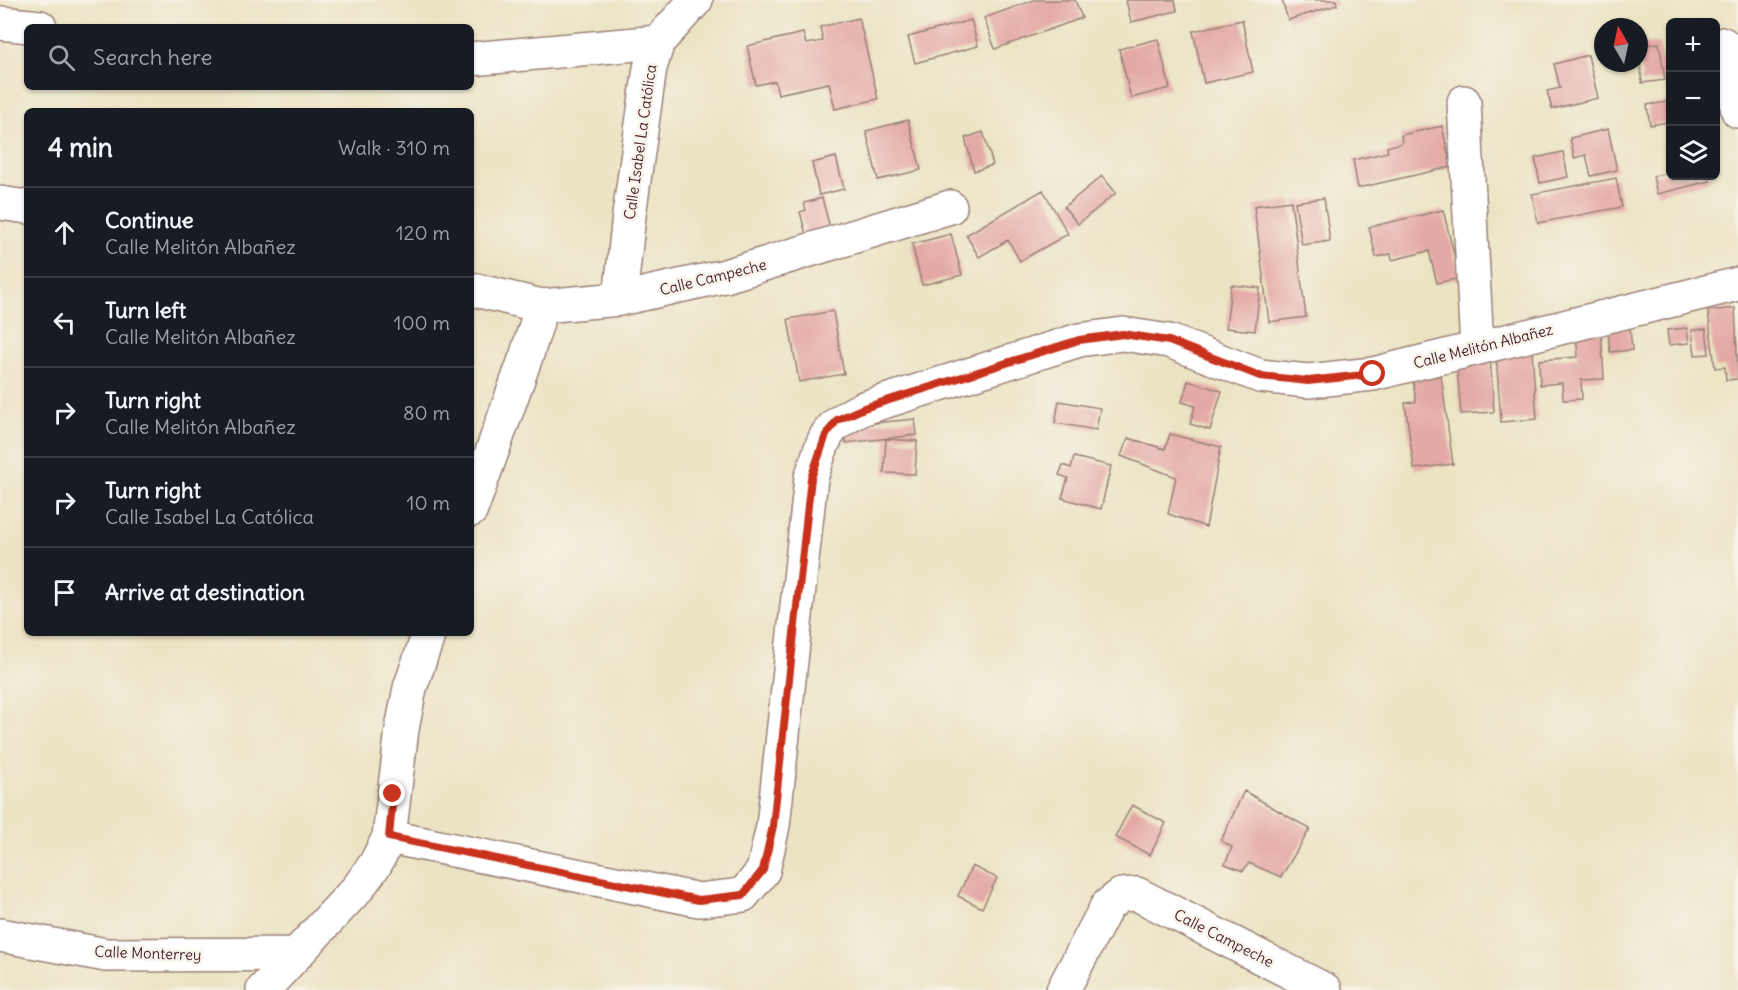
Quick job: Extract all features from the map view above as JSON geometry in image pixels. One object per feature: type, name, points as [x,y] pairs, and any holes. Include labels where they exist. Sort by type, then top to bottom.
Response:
[{"type":"street","name":"Calle Isabel La Católica","points":[[620,299],[640,131],[650,68],[658,42],[696,0]]},
{"type":"street","points":[[0,23],[24,25]]},
{"type":"street","points":[[474,59],[658,42]]},
{"type":"street","points":[[1724,44],[1738,111]]},
{"type":"street","points":[[1464,102],[1477,348]]},
{"type":"street","points":[[0,202],[24,206]]},
{"type":"street","name":"Calle Campeche","points":[[474,290],[542,306],[620,299],[725,276],[950,207]]},
{"type":"street","name":"Calle Melitón Albañez","points":[[389,837],[699,900],[743,895],[763,870],[773,826],[811,478],[826,435],[837,420],[864,408],[1079,340],[1123,334],[1169,341],[1260,376],[1308,381],[1373,374],[1738,284]]},
{"type":"street","points":[[474,502],[528,354],[542,306]]},
{"type":"street","points":[[263,990],[358,888],[376,863],[389,837],[408,698],[428,636]]},
{"type":"street","name":"Calle Campeche","points":[[1063,990],[1107,906],[1121,895],[1137,894],[1325,990]]},
{"type":"street","name":"Calle Monterrey","points":[[0,935],[106,955],[297,954]]},
{"type":"building","points":[[1034,0],[1075,0],[1082,18],[995,49],[984,18]]},
{"type":"building","points":[[1126,0],[1175,0],[1177,11],[1131,22]]},
{"type":"building","points":[[1282,0],[1336,0],[1337,5],[1288,20]]},
{"type":"building","points":[[859,18],[878,99],[835,109],[829,83],[778,94],[775,81],[756,85],[747,46],[803,33],[806,44],[823,41],[820,27]]},
{"type":"building","points":[[971,20],[978,46],[915,63],[908,37]]},
{"type":"building","points":[[1242,20],[1253,72],[1204,83],[1193,31]]},
{"type":"building","points":[[1158,39],[1170,88],[1131,98],[1119,49]]},
{"type":"building","points":[[1659,43],[1665,80],[1642,83],[1641,72],[1648,72],[1648,45]]},
{"type":"building","points":[[1588,55],[1598,98],[1552,109],[1547,91],[1560,88],[1554,64]]},
{"type":"building","points":[[1666,102],[1666,123],[1650,125],[1647,105]]},
{"type":"building","points":[[908,120],[921,170],[878,180],[866,131]]},
{"type":"building","points":[[1442,126],[1451,167],[1358,188],[1353,160],[1388,152],[1387,147],[1402,143],[1401,135]]},
{"type":"building","points":[[1608,129],[1617,170],[1591,176],[1586,155],[1574,158],[1570,138]]},
{"type":"building","points":[[983,132],[993,165],[974,171],[965,138]]},
{"type":"building","points":[[1563,152],[1568,177],[1540,183],[1535,158]]},
{"type":"building","points":[[836,157],[844,189],[819,195],[812,163]]},
{"type":"building","points":[[1666,174],[1666,180],[1710,181],[1657,194],[1653,176]]},
{"type":"building","points":[[1102,176],[1116,193],[1078,224],[1064,207]]},
{"type":"building","points":[[1616,178],[1622,207],[1538,223],[1532,194]]},
{"type":"building","points":[[1043,190],[1068,234],[1020,261],[1008,240],[979,257],[966,235]]},
{"type":"building","points":[[822,198],[830,228],[806,234],[800,212],[806,210],[804,203]]},
{"type":"building","points":[[1324,198],[1330,241],[1302,245],[1295,202]]},
{"type":"building","points":[[1291,201],[1306,317],[1269,322],[1254,206]]},
{"type":"building","points":[[1443,210],[1460,278],[1437,283],[1429,251],[1392,260],[1391,254],[1376,257],[1369,227]]},
{"type":"building","points":[[951,234],[962,275],[922,285],[912,244]]},
{"type":"building","points":[[1231,285],[1260,288],[1255,331],[1226,328]]},
{"type":"building","points":[[1735,308],[1738,379],[1726,380],[1725,367],[1715,368],[1708,311]]},
{"type":"building","points":[[833,311],[844,374],[799,382],[788,319]]},
{"type":"building","points":[[1630,328],[1632,350],[1610,352],[1608,329]]},
{"type":"building","points":[[1687,328],[1689,343],[1669,345],[1667,330]]},
{"type":"building","points":[[1601,329],[1604,379],[1581,380],[1582,399],[1563,400],[1562,383],[1540,385],[1539,360],[1578,357],[1576,331]]},
{"type":"building","points":[[1706,329],[1709,354],[1695,355],[1692,330]]},
{"type":"building","points":[[1532,352],[1537,419],[1501,422],[1496,355]]},
{"type":"building","points":[[1490,357],[1494,412],[1461,414],[1456,360]]},
{"type":"building","points":[[1441,376],[1453,464],[1414,469],[1405,403],[1416,402],[1413,380]]},
{"type":"building","points":[[1188,381],[1222,391],[1210,430],[1190,424],[1195,406],[1182,402]]},
{"type":"building","points":[[1059,401],[1100,408],[1096,430],[1055,423]]},
{"type":"building","points":[[915,419],[917,435],[846,443],[844,426]]},
{"type":"building","points":[[1170,434],[1221,447],[1206,527],[1168,514],[1176,477],[1121,456],[1128,438],[1165,449]]},
{"type":"building","points":[[886,439],[917,441],[915,474],[884,473]]},
{"type":"building","points":[[1074,457],[1111,466],[1101,509],[1062,498],[1068,478],[1059,475],[1063,465],[1071,468]]},
{"type":"building","points":[[1244,791],[1310,829],[1281,877],[1249,863],[1243,871],[1225,864],[1232,847],[1221,841]]},
{"type":"building","points":[[1132,805],[1166,823],[1150,855],[1115,837]]},
{"type":"building","points":[[972,866],[997,878],[982,908],[958,896]]},
{"type":"route","points":[[393,794],[389,837],[699,900],[743,895],[763,870],[773,826],[811,478],[826,435],[837,420],[864,408],[1079,340],[1123,334],[1169,341],[1260,376],[1308,381],[1373,374]]}]
